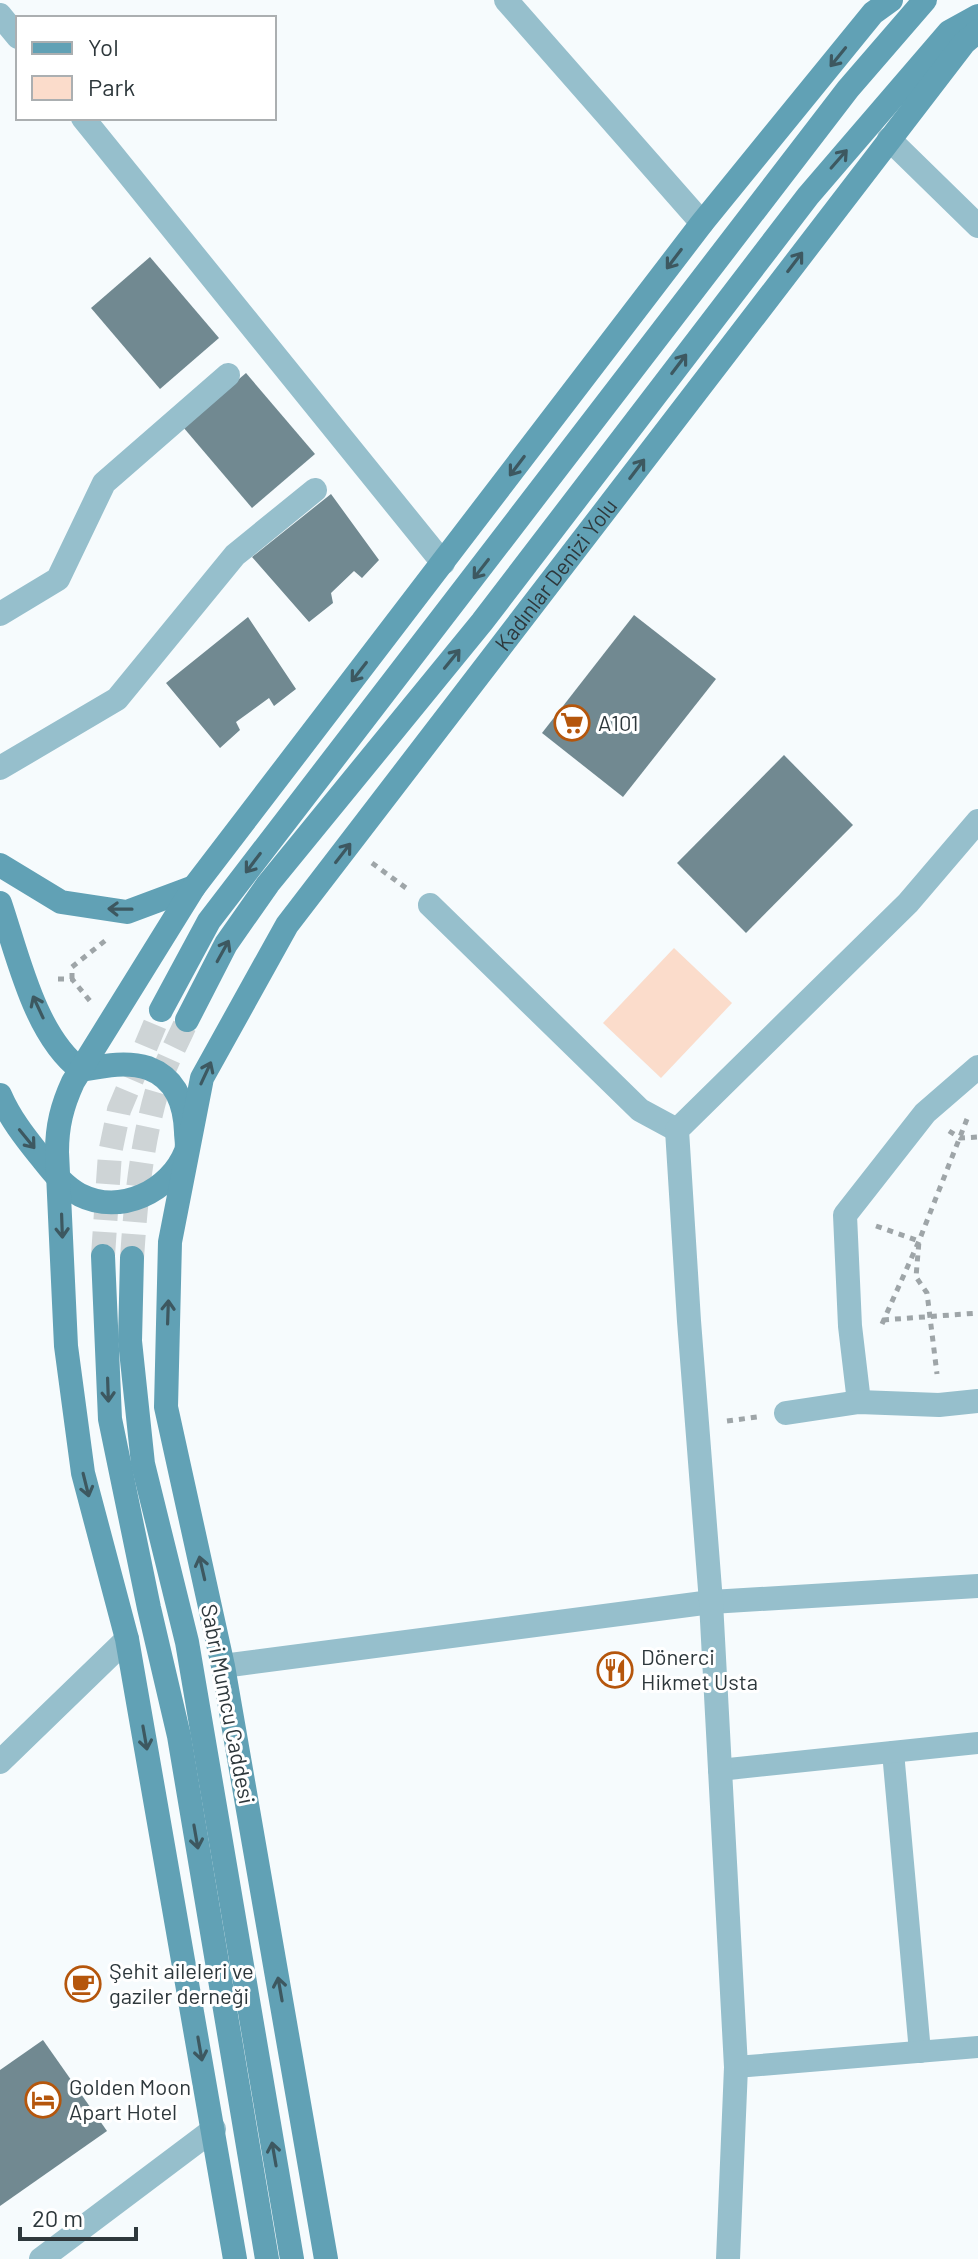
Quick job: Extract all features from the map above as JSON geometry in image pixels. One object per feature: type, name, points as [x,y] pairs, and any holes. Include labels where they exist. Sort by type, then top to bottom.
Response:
[{"type":"main road","points":[[235,2259],[127,1639],[83,1473],[66,1346],[57,1130],[63,1104],[194,887],[702,223],[873,13],[891,0]]},
{"type":"main road","points":[[161,1010],[209,921],[848,89],[925,0]]},
{"type":"main road","points":[[187,1020],[226,944],[268,884],[482,622],[808,196],[949,32],[978,16]]},
{"type":"main road","name":"Kadınlar Denizi Yolu","points":[[187,1148],[202,1078],[287,925],[889,139],[964,43],[978,31]]},
{"type":"main road","points":[[0,865],[61,902],[127,912],[194,887]]},
{"type":"main road","points":[[0,903],[28,987],[56,1047],[81,1070]]},
{"type":"main road","points":[[0,1095],[10,1117],[60,1181],[94,1201],[119,1202],[144,1197],[161,1186],[187,1148],[185,1112],[180,1097],[170,1081],[150,1069],[113,1064],[81,1070]]},
{"type":"main road","name":"Sabri Mumcu Caddesi","points":[[187,1148],[170,1242],[166,1407],[223,1666],[326,2259]]},
{"type":"main road","points":[[103,1256],[110,1419],[179,1736],[267,2259]]},
{"type":"main road","points":[[132,1258],[130,1341],[143,1464],[187,1642],[292,2259]]},
{"type":"main road","points":[[286,2026],[309,2259]]},
{"type":"main road","points":[[253,2173],[261,2259]]},
{"type":"street","points":[[506,0],[702,223]]},
{"type":"street","points":[[0,15],[16,35]]},
{"type":"street","points":[[85,120],[443,563]]},
{"type":"street","points":[[889,139],[978,226]]},
{"type":"street","points":[[0,614],[58,579],[104,483],[228,375]]},
{"type":"street","points":[[0,768],[117,699],[235,555],[315,490]]},
{"type":"street","points":[[728,2259],[736,2067],[711,1602],[677,1130],[908,903],[978,821]]},
{"type":"street","points":[[430,905],[640,1110],[677,1130]]},
{"type":"street","points":[[859,1402],[850,1326],[845,1215],[925,1113],[978,1067]]},
{"type":"street","points":[[786,1413],[859,1402],[939,1405],[978,1401]]},
{"type":"street","points":[[223,1666],[711,1602],[978,1586]]},
{"type":"street","points":[[0,1762],[127,1639]]},
{"type":"street","points":[[41,2259],[214,2129]]},
{"type":"lane","points":[[719,1770],[978,1743]]},
{"type":"lane","points":[[893,1752],[920,2052]]},
{"type":"lane","points":[[736,2067],[978,2047]]},
{"type":"path","points":[[364,857],[430,905]]},
{"type":"path","points":[[93,1004],[72,979],[72,967],[116,931]]},
{"type":"path","points":[[50,979],[72,979]]},
{"type":"path","points":[[856,1373],[884,1320],[919,1241],[969,1115]]},
{"type":"path","points":[[845,1215],[919,1241]]},
{"type":"path","points":[[919,1241],[916,1277],[927,1293],[932,1317],[939,1405]]},
{"type":"path","points":[[850,1326],[884,1320],[978,1313]]},
{"type":"path","points":[[697,1425],[786,1413]]},
{"type":"green space","points":[[674,948],[732,1003],[661,1078],[603,1023]]},
{"type":"building","points":[[150,257],[219,338],[160,389],[91,308]]},
{"type":"building","points":[[246,373],[315,454],[252,508],[183,427]]},
{"type":"building","points":[[331,494],[379,560],[362,578],[354,571],[331,593],[333,603],[309,622],[252,557]]},
{"type":"building","points":[[634,615],[716,679],[623,797],[542,733]]},
{"type":"building","points":[[248,617],[296,689],[274,706],[269,698],[236,722],[240,730],[220,748],[166,683]]},
{"type":"building","points":[[784,755],[853,825],[746,933],[677,863]]},
{"type":"building","name":"Golden Moon Apart Hotel","points":[[43,2040],[107,2131],[0,2206],[0,2070]]},
{"type":"tunnel","points":[[103,1256],[110,1153],[119,1110],[161,1010]]},
{"type":"tunnel","points":[[132,1258],[138,1190],[149,1122],[161,1078],[187,1020]]},
{"type":"place","name":"A101","points":[[572,723]]},
{"type":"place","name":"Dönerci Hikmet Usta","points":[[615,1670]]},
{"type":"place","name":"Şehit aileleri ve gaziler derneği","points":[[83,1984]]},
{"type":"place","name":"Golden Moon Apart Hotel","points":[[43,2100]]}]
